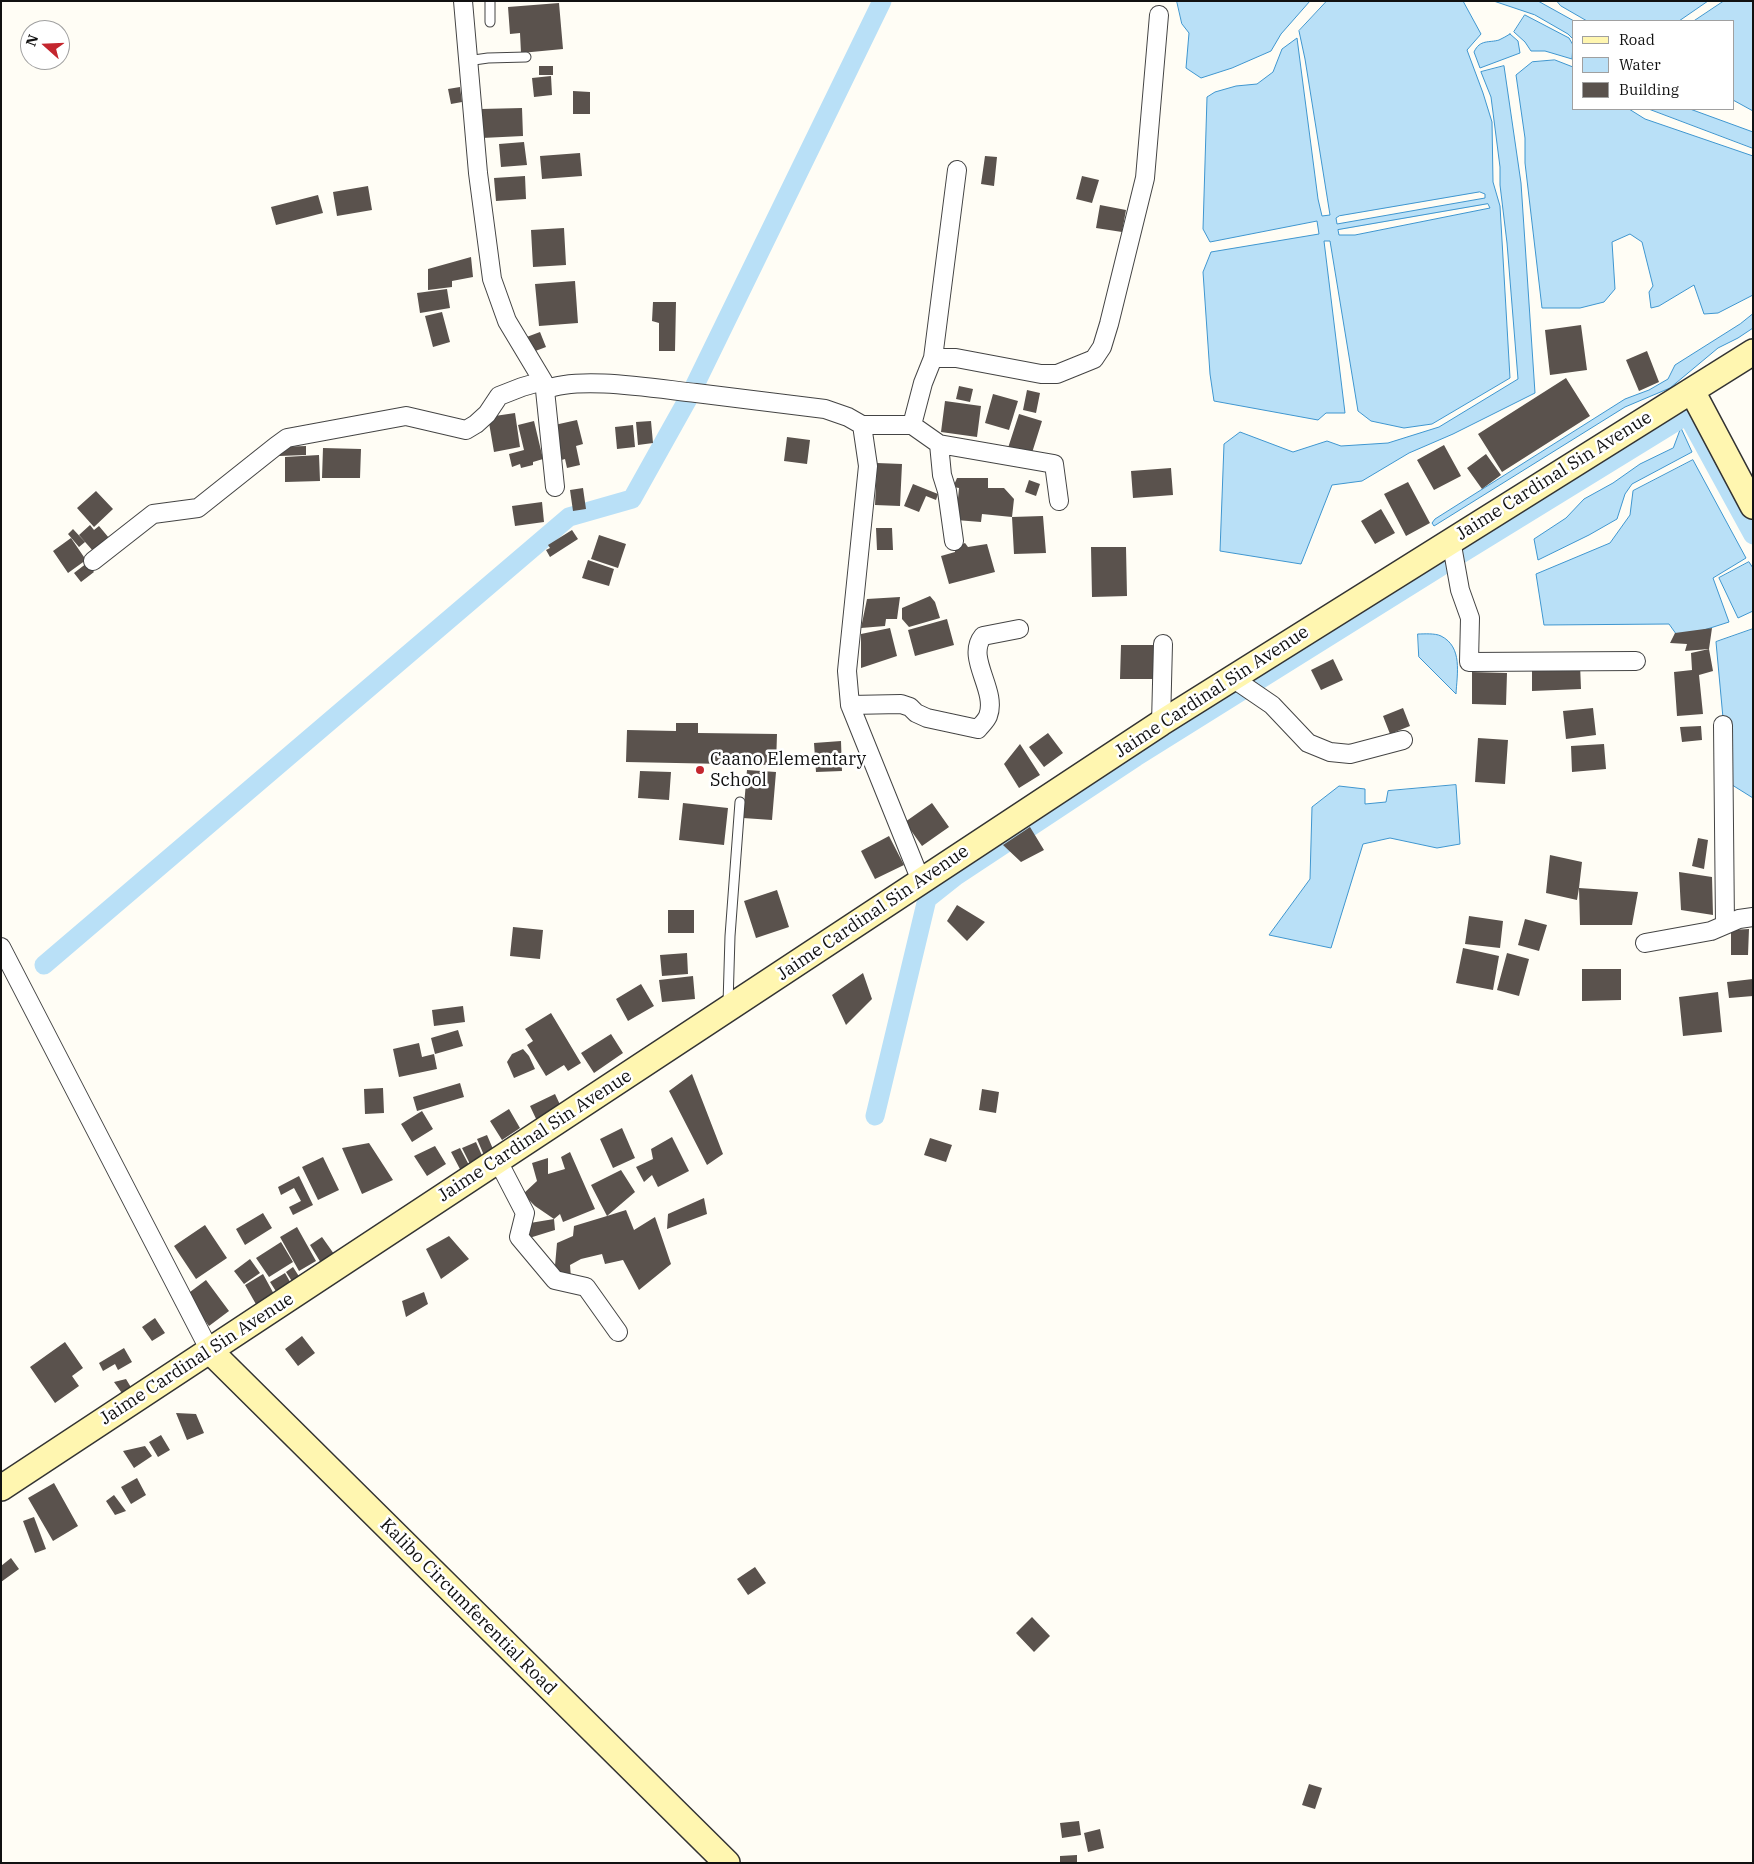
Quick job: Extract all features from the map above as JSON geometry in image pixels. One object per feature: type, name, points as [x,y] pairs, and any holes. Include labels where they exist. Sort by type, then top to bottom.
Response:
[{"type":"main road","name":"Jaime Cardinal Sin Avenue","points":[[1,1488],[1161,723],[1632,426],[1753,352]]},
{"type":"main road","points":[[1692,391],[1753,506]]},
{"type":"main road","name":"Kalibo Circumferential Road","points":[[210,1351],[726,1863]]},
{"type":"street","points":[[463,1],[478,173],[492,279],[507,322],[544,386],[555,487]]},
{"type":"street","points":[[933,358],[956,358],[1041,374],[1057,374],[1094,359],[1102,347],[1145,178],[1159,15]]},
{"type":"street","points":[[912,425],[923,384],[933,358],[957,170]]},
{"type":"street","points":[[93,561],[153,514],[198,508],[287,438],[406,416],[466,430],[487,414],[499,396],[522,387],[580,383],[653,388],[825,409],[848,417],[862,425],[912,425],[939,444],[1054,464],[1059,501]]},
{"type":"street","points":[[862,425],[868,466],[847,671],[850,705],[921,881]]},
{"type":"street","points":[[939,444],[942,475],[947,491],[954,541]]},
{"type":"street","points":[[1452,541],[1460,590],[1470,618],[1469,662],[1636,661]]},
{"type":"street","points":[[850,705],[901,704],[910,707],[916,713],[927,718],[978,729],[988,718],[991,701],[977,655],[977,644],[983,636],[1019,629]]},
{"type":"street","points":[[1161,723],[1163,644]]},
{"type":"street","points":[[1232,678],[1272,705],[1308,743],[1330,752],[1350,754],[1403,740]]},
{"type":"street","points":[[1723,725],[1725,925]]},
{"type":"street","points":[[1645,943],[1711,931],[1739,919],[1753,917]]},
{"type":"street","points":[[1,947],[210,1351]]},
{"type":"street","points":[[498,1161],[525,1213],[518,1237],[555,1280],[586,1288],[618,1332]]},
{"type":"lane","points":[[490,1],[490,22]]},
{"type":"lane","points":[[467,61],[526,56]]},
{"type":"lane","points":[[728,1009],[730,936],[740,802]]},
{"type":"water","points":[[1177,1],[1310,1],[1281,34],[1271,51],[1232,68],[1201,78],[1186,68],[1189,33],[1182,24]]},
{"type":"water","points":[[1327,1],[1463,1],[1481,34],[1467,50],[1492,122],[1493,182],[1500,206],[1510,378],[1432,424],[1404,428],[1371,421],[1358,411],[1330,241],[1324,241],[1345,413],[1326,413],[1318,420],[1214,401],[1210,374],[1203,272],[1211,252],[1319,234],[1317,221],[1210,242],[1203,229],[1207,97],[1215,92],[1236,86],[1257,84],[1273,72],[1282,49],[1297,38],[1318,199],[1322,216],[1330,215],[1299,31]],"holes":[[[1480,192],[1485,194],[1485,198],[1337,224],[1336,218],[1339,216]],[[1488,204],[1490,208],[1355,235],[1339,235],[1338,230]]]},
{"type":"water","points":[[1494,1],[1538,1],[1572,20],[1572,38],[1568,34],[1535,15]]},
{"type":"water","points":[[1557,1],[1708,1],[1680,20],[1585,20],[1561,6]]},
{"type":"water","points":[[1724,1],[1753,1],[1753,111],[1734,101],[1734,20],[1696,20]]},
{"type":"water","points":[[1525,15],[1569,38],[1572,43],[1572,59],[1545,51],[1531,51],[1525,42],[1514,32]]},
{"type":"water","points":[[1510,34],[1518,41],[1520,53],[1480,68],[1474,52],[1476,48],[1482,43],[1499,40]]},
{"type":"water","points":[[1555,60],[1572,67],[1572,110],[1631,110],[1645,119],[1753,156],[1753,295],[1718,313],[1704,314],[1694,285],[1659,306],[1651,308],[1649,292],[1653,286],[1642,242],[1630,234],[1612,242],[1615,289],[1604,302],[1580,308],[1542,308],[1525,163],[1525,138],[1516,75],[1532,62]]},
{"type":"water","points":[[1504,66],[1521,183],[1535,393],[1453,434],[1409,453],[1362,481],[1332,485],[1301,564],[1220,551],[1224,444],[1240,432],[1293,452],[1327,441],[1341,446],[1388,443],[1439,427],[1518,379],[1507,243],[1500,185],[1500,167],[1491,97],[1481,72]]},
{"type":"water","points":[[1652,110],[1693,110],[1753,132],[1753,148]]},
{"type":"water","points":[[1753,314],[1753,328],[1718,348],[1670,388],[1625,407],[1434,526],[1432,523],[1435,519],[1625,399],[1649,390],[1668,379],[1675,365]]},
{"type":"water","points":[[1681,428],[1692,452],[1632,484],[1625,494],[1617,519],[1538,560],[1534,539],[1566,518],[1584,499],[1613,483],[1640,464],[1673,448]]},
{"type":"water","points":[[1693,460],[1746,558],[1713,578],[1729,622],[1679,638],[1669,624],[1544,625],[1536,574],[1610,543],[1630,515],[1633,491]]},
{"type":"water","points":[[1749,562],[1753,568],[1753,611],[1738,618],[1719,578]]},
{"type":"water","points":[[1753,629],[1753,798],[1729,783],[1716,642]]},
{"type":"water","points":[[1418,634],[1439,635],[1453,647],[1457,662],[1456,694],[1419,657]]},
{"type":"water","points":[[1456,785],[1460,844],[1437,848],[1390,838],[1363,844],[1331,948],[1269,935],[1310,879],[1312,807],[1339,786],[1365,789],[1365,804],[1386,802],[1388,791]]},
{"type":"building","points":[[559,3],[563,49],[521,53],[520,33],[510,34],[508,7]]},
{"type":"building","points":[[539,66],[553,66],[553,75],[539,75]]},
{"type":"building","points":[[551,76],[552,95],[534,97],[532,78]]},
{"type":"building","points":[[460,87],[462,102],[451,104],[448,89]]},
{"type":"building","points":[[573,91],[590,92],[590,114],[573,114]]},
{"type":"building","points":[[522,108],[523,136],[482,138],[481,109]]},
{"type":"building","points":[[524,142],[527,165],[501,167],[499,144]]},
{"type":"building","points":[[580,153],[582,176],[542,179],[540,156]]},
{"type":"building","points":[[985,156],[997,157],[994,186],[981,184]]},
{"type":"building","points":[[525,176],[526,199],[496,201],[494,178]]},
{"type":"building","points":[[1082,176],[1099,180],[1092,203],[1076,199]]},
{"type":"building","points":[[368,186],[372,210],[337,216],[333,192]]},
{"type":"building","points":[[318,195],[323,213],[276,225],[271,207]]},
{"type":"building","points":[[1100,205],[1126,210],[1122,232],[1096,228]]},
{"type":"building","points":[[564,228],[566,265],[533,267],[531,230]]},
{"type":"building","points":[[471,257],[473,277],[452,281],[452,287],[428,290],[428,269]]},
{"type":"building","points":[[575,281],[578,323],[539,326],[535,284]]},
{"type":"building","points":[[447,289],[450,308],[420,313],[417,293]]},
{"type":"building","points":[[653,302],[676,302],[675,351],[659,351],[659,323],[652,321]]},
{"type":"building","points":[[442,312],[450,342],[433,347],[425,316]]},
{"type":"building","points":[[1581,325],[1587,370],[1550,375],[1545,330]]},
{"type":"building","points":[[540,332],[546,347],[530,353],[524,338]]},
{"type":"building","points":[[1647,351],[1659,382],[1639,391],[1626,360]]},
{"type":"building","points":[[1566,378],[1590,416],[1502,472],[1478,434]]},
{"type":"building","points":[[959,386],[973,389],[970,402],[956,399]]},
{"type":"building","points":[[1027,390],[1040,393],[1036,413],[1023,410]]},
{"type":"building","points":[[993,394],[1018,401],[1009,430],[985,423]]},
{"type":"building","points":[[945,401],[981,406],[977,437],[941,432]]},
{"type":"building","points":[[515,413],[520,447],[494,452],[488,417]]},
{"type":"building","points":[[1019,414],[1042,421],[1031,456],[1008,448]]},
{"type":"building","points":[[577,420],[583,444],[576,446],[580,465],[567,468],[565,459],[558,461],[550,426]]},
{"type":"building","points":[[534,421],[543,459],[533,462],[533,465],[521,468],[520,464],[512,467],[509,454],[524,450],[518,425]]},
{"type":"building","points":[[651,421],[653,443],[638,445],[636,422]]},
{"type":"building","points":[[633,425],[635,447],[617,449],[615,427]]},
{"type":"building","points":[[787,437],[810,440],[807,464],[784,461]]},
{"type":"building","points":[[1444,445],[1461,476],[1434,490],[1417,460]]},
{"type":"building","points":[[306,446],[306,455],[279,456],[279,447]]},
{"type":"building","points":[[323,448],[361,449],[360,478],[322,478]]},
{"type":"building","points":[[1486,454],[1501,475],[1482,489],[1467,468]]},
{"type":"building","points":[[319,455],[320,481],[285,482],[285,457]]},
{"type":"building","points":[[877,463],[902,464],[900,506],[875,505]]},
{"type":"building","points":[[1171,468],[1173,495],[1133,498],[1131,471]]},
{"type":"building","points":[[957,478],[988,478],[988,488],[1004,488],[1014,499],[1012,517],[982,514],[981,522],[956,520],[959,488],[953,487]]},
{"type":"building","points":[[1029,480],[1040,484],[1036,496],[1025,492]]},
{"type":"building","points":[[1408,482],[1430,523],[1406,536],[1384,494]]},
{"type":"building","points":[[913,484],[938,494],[936,500],[926,496],[919,512],[904,506]]},
{"type":"building","points":[[583,488],[586,509],[573,511],[570,490]]},
{"type":"building","points":[[96,491],[113,509],[94,527],[77,508]]},
{"type":"building","points":[[542,502],[544,522],[515,526],[512,506]]},
{"type":"building","points":[[1381,509],[1395,533],[1375,544],[1361,521]]},
{"type":"building","points":[[1043,516],[1046,553],[1014,554],[1012,517]]},
{"type":"building","points":[[90,525],[94,530],[99,526],[109,538],[93,551],[79,535]]},
{"type":"building","points":[[876,528],[892,528],[893,550],[877,550]]},
{"type":"building","points":[[73,529],[85,542],[79,547],[68,534]]},
{"type":"building","points":[[572,530],[578,539],[550,557],[546,550],[550,548],[548,545]]},
{"type":"building","points":[[599,535],[626,544],[618,568],[591,559]]},
{"type":"building","points":[[71,538],[86,560],[68,573],[53,551]]},
{"type":"building","points":[[965,543],[968,547],[987,544],[995,572],[949,584],[941,556],[955,552],[955,547]]},
{"type":"building","points":[[1091,547],[1126,547],[1127,596],[1092,597]]},
{"type":"building","points":[[588,560],[614,569],[609,586],[582,578]]},
{"type":"building","points":[[87,563],[94,572],[81,582],[74,573]]},
{"type":"building","points":[[930,596],[935,602],[940,618],[909,627],[902,619],[902,608]]},
{"type":"building","points":[[900,597],[897,619],[886,619],[885,626],[861,628],[867,599]]},
{"type":"building","points":[[947,619],[954,645],[915,656],[908,630]]},
{"type":"building","points":[[890,628],[897,656],[861,668],[861,634]]},
{"type":"building","points":[[1712,628],[1709,649],[1685,651],[1687,644],[1670,643],[1675,633]]},
{"type":"building","points":[[1121,645],[1153,645],[1153,679],[1120,679]]},
{"type":"building","points":[[1709,649],[1713,671],[1699,675],[1703,714],[1677,716],[1674,672],[1692,670],[1691,653]]},
{"type":"building","points":[[1333,659],[1343,680],[1321,690],[1311,670]]},
{"type":"building","points":[[1580,664],[1581,689],[1532,691],[1532,666]]},
{"type":"building","points":[[1472,672],[1507,673],[1506,705],[1472,704]]},
{"type":"building","points":[[1403,708],[1410,726],[1390,734],[1383,716]]},
{"type":"building","points":[[1593,708],[1596,735],[1566,739],[1563,711]]},
{"type":"building","points":[[676,723],[698,723],[698,733],[777,734],[776,765],[626,762],[627,730],[676,731]]},
{"type":"building","points":[[1701,726],[1702,740],[1682,742],[1680,727]]},
{"type":"building","points":[[1048,733],[1063,753],[1044,767],[1029,747]]},
{"type":"building","points":[[1478,738],[1508,740],[1505,784],[1475,782]]},
{"type":"building","points":[[841,741],[842,771],[816,772],[814,743]]},
{"type":"building","points":[[1020,744],[1040,775],[1019,788],[1004,764]]},
{"type":"building","points":[[1604,744],[1606,769],[1572,772],[1571,746]]},
{"type":"building","points":[[747,770],[776,772],[772,820],[743,818]]},
{"type":"building","points":[[640,771],[671,772],[669,800],[638,798]]},
{"type":"building","points":[[683,803],[728,808],[724,845],[679,840]]},
{"type":"building","points":[[932,803],[949,827],[922,846],[905,822]]},
{"type":"building","points":[[1030,827],[1044,850],[1021,862],[1003,845]]},
{"type":"building","points":[[889,836],[904,865],[875,879],[861,851]]},
{"type":"building","points":[[1698,838],[1708,840],[1704,869],[1692,866]]},
{"type":"building","points":[[1550,855],[1582,862],[1577,900],[1546,893]]},
{"type":"building","points":[[1679,872],[1712,877],[1713,915],[1681,910]]},
{"type":"building","points":[[1579,888],[1638,892],[1632,925],[1580,925]]},
{"type":"building","points":[[777,890],[789,927],[756,938],[744,901]]},
{"type":"building","points":[[957,905],[985,922],[967,941],[947,921]]},
{"type":"building","points":[[668,910],[694,910],[694,933],[668,933]]},
{"type":"building","points":[[1469,916],[1503,921],[1500,948],[1465,944]]},
{"type":"building","points":[[1525,919],[1547,925],[1539,951],[1518,945]]},
{"type":"building","points":[[513,927],[543,930],[540,959],[510,956]]},
{"type":"building","points":[[1749,929],[1748,955],[1731,955],[1731,930]]},
{"type":"building","points":[[1463,948],[1499,956],[1493,990],[1456,983]]},
{"type":"building","points":[[687,953],[688,974],[662,976],[660,955]]},
{"type":"building","points":[[1507,953],[1529,959],[1519,996],[1497,990]]},
{"type":"building","points":[[1582,969],[1621,969],[1621,1000],[1582,1001]]},
{"type":"building","points":[[863,973],[872,999],[846,1025],[832,995]]},
{"type":"building","points":[[693,976],[695,999],[662,1002],[659,980]]},
{"type":"building","points":[[1753,979],[1753,996],[1729,998],[1727,982]]},
{"type":"building","points":[[641,984],[654,1006],[628,1021],[616,999]]},
{"type":"building","points":[[1718,992],[1722,1032],[1683,1036],[1679,997]]},
{"type":"building","points":[[463,1006],[465,1022],[434,1026],[432,1010]]},
{"type":"building","points":[[551,1013],[581,1063],[568,1071],[564,1065],[546,1076],[527,1045],[533,1041],[525,1029]]},
{"type":"building","points":[[458,1030],[463,1046],[435,1054],[431,1038]]},
{"type":"building","points":[[611,1034],[623,1053],[594,1073],[581,1053]]},
{"type":"building","points":[[419,1043],[422,1057],[434,1054],[437,1069],[399,1077],[393,1049]]},
{"type":"building","points":[[523,1049],[529,1056],[535,1069],[514,1078],[507,1062],[512,1054]]},
{"type":"building","points":[[692,1074],[723,1154],[707,1165],[669,1091]]},
{"type":"building","points":[[460,1083],[464,1097],[417,1111],[413,1097]]},
{"type":"building","points":[[383,1088],[384,1113],[365,1114],[364,1089]]},
{"type":"building","points":[[982,1089],[999,1092],[996,1113],[979,1110]]},
{"type":"building","points":[[555,1094],[563,1111],[538,1123],[530,1106]]},
{"type":"building","points":[[509,1109],[520,1128],[502,1140],[490,1121]]},
{"type":"building","points":[[422,1111],[433,1129],[412,1142],[401,1124]]},
{"type":"building","points":[[622,1128],[635,1158],[613,1168],[600,1139]]},
{"type":"building","points":[[487,1135],[496,1156],[486,1160],[477,1139]]},
{"type":"building","points":[[672,1137],[689,1171],[658,1187],[652,1175],[644,1182],[636,1167],[653,1159],[651,1149]]},
{"type":"building","points":[[930,1138],[952,1145],[946,1162],[924,1155]]},
{"type":"building","points":[[476,1142],[484,1160],[471,1166],[462,1148]]},
{"type":"building","points":[[369,1143],[393,1180],[362,1194],[342,1148]]},
{"type":"building","points":[[435,1146],[446,1164],[427,1176],[414,1156]]},
{"type":"building","points":[[460,1148],[470,1167],[461,1171],[451,1152]]},
{"type":"building","points":[[570,1152],[595,1209],[563,1222],[560,1214],[554,1219],[535,1206],[523,1194],[537,1181],[532,1163],[548,1158],[548,1174],[565,1169],[561,1157]]},
{"type":"building","points":[[323,1157],[339,1190],[318,1200],[302,1167]]},
{"type":"building","points":[[621,1170],[635,1192],[607,1216],[591,1185]]},
{"type":"building","points":[[299,1176],[313,1205],[293,1215],[289,1207],[301,1201],[294,1188],[281,1195],[278,1187]]},
{"type":"building","points":[[704,1198],[707,1214],[667,1229],[668,1214]]},
{"type":"building","points":[[626,1210],[634,1230],[655,1217],[671,1264],[639,1290],[623,1260],[605,1264],[602,1254],[581,1259],[570,1265],[571,1278],[554,1277],[557,1243],[573,1236],[574,1226]]},
{"type":"building","points":[[263,1213],[272,1228],[245,1245],[236,1229]]},
{"type":"building","points":[[554,1219],[555,1230],[526,1239],[524,1224]]},
{"type":"building","points":[[205,1225],[227,1258],[196,1279],[174,1246]]},
{"type":"building","points":[[297,1227],[316,1261],[299,1271],[280,1237]]},
{"type":"building","points":[[449,1236],[469,1259],[441,1279],[426,1249]]},
{"type":"building","points":[[322,1237],[334,1254],[321,1263],[310,1245]]},
{"type":"building","points":[[281,1242],[293,1262],[269,1277],[256,1258]]},
{"type":"building","points":[[250,1259],[260,1273],[244,1284],[234,1271]]},
{"type":"building","points":[[293,1267],[302,1281],[295,1286],[286,1272]]},
{"type":"building","points":[[285,1273],[293,1287],[279,1296],[270,1282]]},
{"type":"building","points":[[263,1274],[275,1296],[257,1306],[245,1285]]},
{"type":"building","points":[[206,1280],[229,1311],[209,1326],[186,1295]]},
{"type":"building","points":[[424,1292],[428,1304],[406,1317],[402,1301]]},
{"type":"building","points":[[155,1318],[165,1333],[152,1341],[142,1327]]},
{"type":"building","points":[[302,1336],[315,1353],[298,1366],[285,1349]]},
{"type":"building","points":[[65,1342],[83,1368],[72,1376],[79,1386],[55,1403],[30,1367]]},
{"type":"building","points":[[124,1348],[132,1362],[118,1370],[115,1364],[103,1371],[99,1363]]},
{"type":"building","points":[[126,1379],[132,1389],[124,1396],[114,1382]]},
{"type":"building","points":[[176,1413],[196,1414],[204,1433],[187,1440]]},
{"type":"building","points":[[161,1435],[170,1450],[158,1457],[149,1442]]},
{"type":"building","points":[[145,1446],[152,1456],[134,1468],[123,1451]]},
{"type":"building","points":[[137,1478],[146,1495],[131,1504],[121,1487]]},
{"type":"building","points":[[54,1483],[78,1526],[53,1541],[28,1498]]},
{"type":"building","points":[[114,1495],[126,1511],[115,1515],[106,1501]]},
{"type":"building","points":[[34,1517],[46,1549],[35,1553],[23,1521]]},
{"type":"building","points":[[11,1558],[19,1569],[1,1582],[1,1566]]},
{"type":"building","points":[[755,1567],[766,1583],[748,1595],[737,1579]]},
{"type":"building","points":[[1032,1617],[1050,1636],[1034,1652],[1016,1633]]},
{"type":"building","points":[[1309,1784],[1322,1788],[1315,1809],[1302,1805]]},
{"type":"building","points":[[1079,1821],[1081,1835],[1062,1838],[1060,1823]]},
{"type":"building","points":[[1100,1829],[1104,1848],[1088,1852],[1084,1833]]},
{"type":"building","points":[[1077,1855],[1077,1863],[1060,1863],[1060,1856]]},
{"type":"waterway","points":[[693,389],[882,1]]},
{"type":"waterway","points":[[44,965],[569,517],[632,499],[689,397]]},
{"type":"waterway","points":[[1681,411],[1684,417],[1690,420],[1753,535]]},
{"type":"waterway","points":[[875,1116],[927,899],[956,876],[1136,757],[1684,417]]},
{"type":"place","name":"Caano Elementary School","points":[[700,770]]}]
